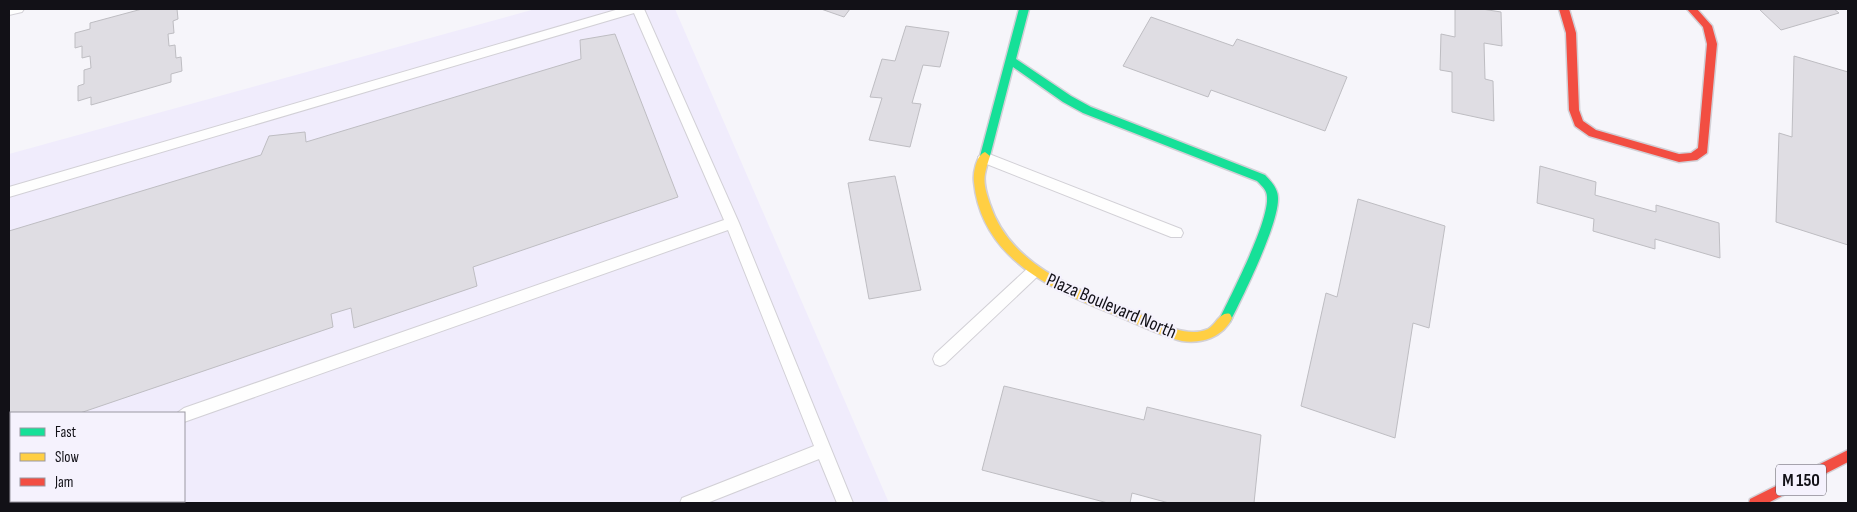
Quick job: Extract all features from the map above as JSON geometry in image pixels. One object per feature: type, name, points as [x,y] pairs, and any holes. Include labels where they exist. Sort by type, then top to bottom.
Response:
[{"type":"street","name":"Plaza Boulevard North","points":[[1010,60],[1032,72],[1054,90],[1085,110],[1261,178],[1272,188],[1274,198],[1269,216],[1224,322],[1206,336],[1186,337],[1121,312],[1034,271],[1008,247],[994,230],[984,212],[979,178],[984,157],[1010,60],[1024,9]]},
{"type":"street","points":[[1564,9],[1571,33],[1574,110],[1579,123],[1593,133],[1679,158],[1693,157],[1703,150],[1712,44],[1707,26],[1692,9]]},
{"type":"street","name":"M 150","points":[[1755,503],[1848,456]]},
{"type":"lane","points":[[9,11],[18,9]]},
{"type":"lane","points":[[9,192],[632,9]]},
{"type":"lane","points":[[638,9],[732,223],[844,503]]},
{"type":"lane","points":[[984,157],[1176,233]]},
{"type":"lane","points":[[185,415],[732,223]]},
{"type":"lane","points":[[940,359],[1034,271]]},
{"type":"lane","points":[[688,503],[823,450]]},
{"type":"shaded area","points":[[535,9],[675,9],[889,503],[9,503],[9,154]]},
{"type":"building","points":[[142,9],[177,9],[178,19],[173,21],[174,33],[168,34],[169,46],[175,45],[176,58],[181,57],[182,71],[171,74],[171,82],[91,105],[91,97],[78,101],[78,86],[84,84],[84,70],[91,68],[90,56],[82,58],[82,46],[75,48],[75,33],[90,29],[90,23]]},
{"type":"building","points":[[821,9],[850,9],[844,17]]},
{"type":"building","points":[[1455,9],[1482,9],[1501,12],[1502,46],[1484,43],[1485,79],[1493,81],[1494,121],[1452,112],[1452,72],[1440,70],[1441,34],[1455,37]]},
{"type":"building","points":[[1759,9],[1834,9],[1839,13],[1781,30]]},
{"type":"building","points":[[1151,17],[1233,46],[1237,39],[1347,77],[1325,131],[1211,90],[1208,97],[1123,66]]},
{"type":"building","points":[[906,26],[949,32],[940,67],[923,65],[912,103],[921,104],[910,147],[869,140],[882,98],[870,97],[882,59],[895,61]]},
{"type":"building","points":[[615,34],[678,197],[473,267],[477,286],[354,328],[351,308],[331,314],[333,327],[83,412],[10,412],[9,438],[9,231],[261,155],[269,136],[305,132],[306,142],[581,59],[580,40]]},
{"type":"building","points":[[1794,56],[1848,72],[1848,245],[1776,222],[1779,133],[1792,137]]},
{"type":"building","points":[[1540,166],[1596,182],[1595,195],[1656,212],[1656,205],[1719,223],[1720,258],[1655,239],[1655,249],[1593,231],[1594,219],[1537,203]]},
{"type":"building","points":[[895,176],[921,290],[869,299],[848,183]]},
{"type":"building","points":[[1358,199],[1445,226],[1429,328],[1413,323],[1395,438],[1301,406],[1326,293],[1337,297]]},
{"type":"building","points":[[1004,386],[1144,420],[1147,407],[1261,435],[1254,503],[1169,503],[1132,493],[1130,503],[1108,503],[982,470]]},
{"type":"traffic: fast","points":[[985,156],[1024,9]]},
{"type":"traffic: fast","points":[[1010,60],[1067,99],[1087,110],[1261,178],[1267,185],[1272,192],[1273,198],[1267,223],[1254,257],[1226,318]]},
{"type":"traffic: slow","points":[[985,156],[979,180],[982,197],[990,220],[1002,241],[1019,258],[1040,273],[1085,298],[1182,336],[1194,337],[1210,333],[1220,327],[1226,318]]},
{"type":"traffic: jam","points":[[1564,9],[1571,33],[1574,110],[1579,123],[1593,133],[1679,158],[1693,157],[1703,150],[1712,44],[1707,26],[1692,9]]},
{"type":"traffic: jam","points":[[1755,503],[1848,456]]}]
